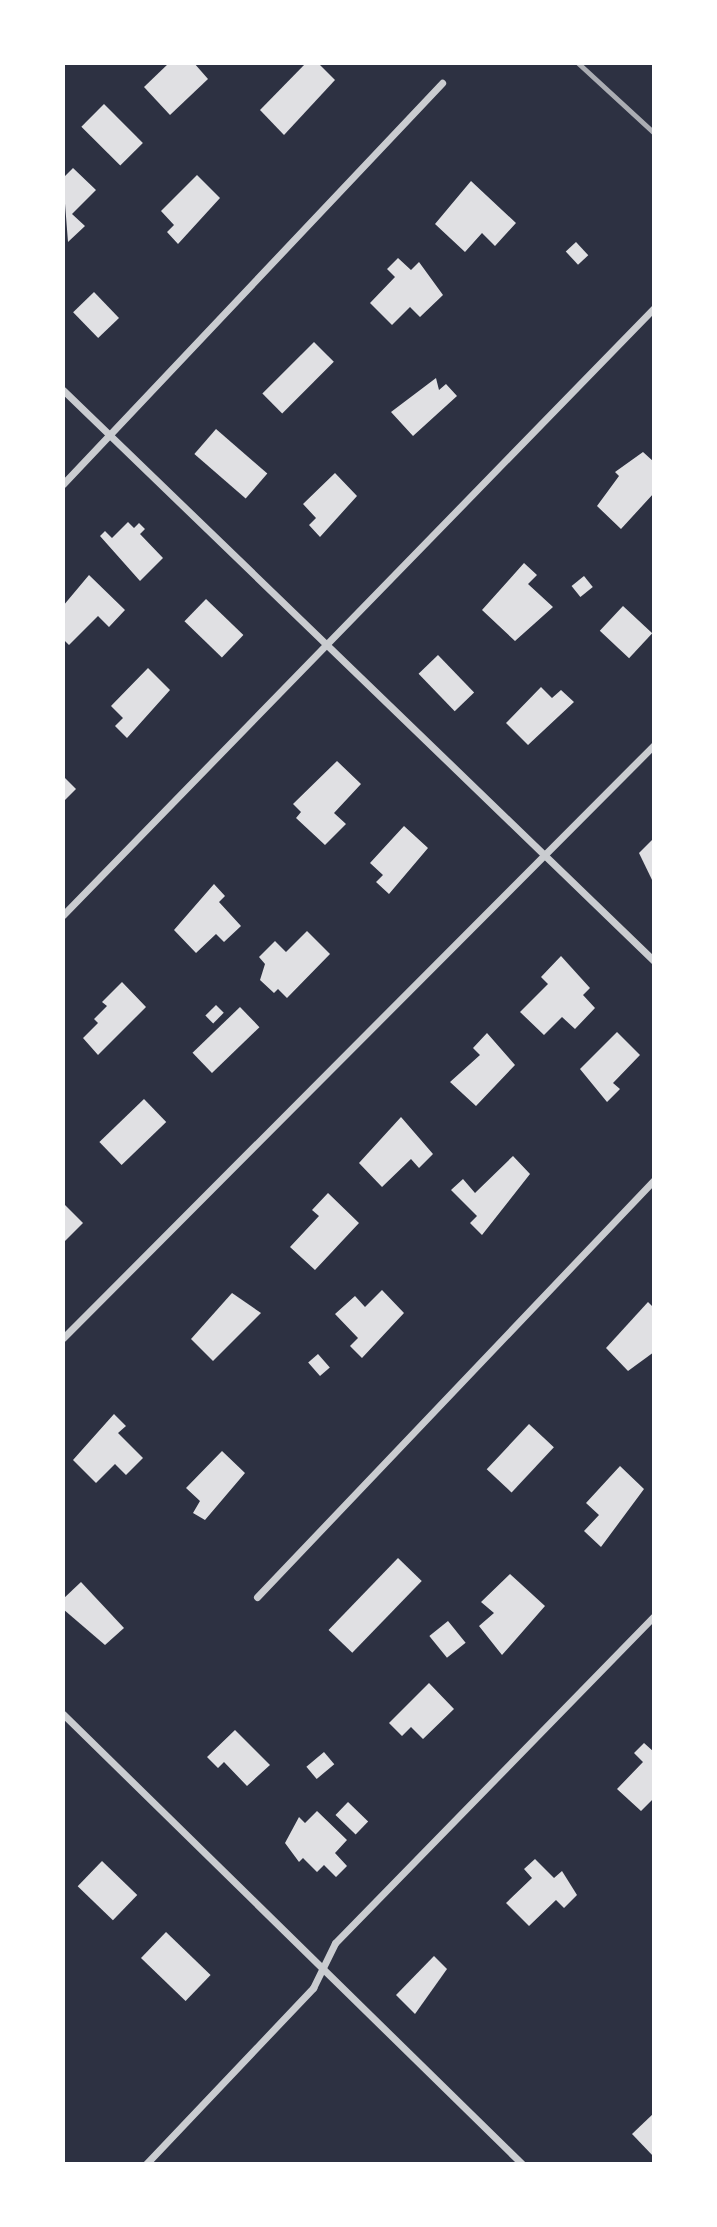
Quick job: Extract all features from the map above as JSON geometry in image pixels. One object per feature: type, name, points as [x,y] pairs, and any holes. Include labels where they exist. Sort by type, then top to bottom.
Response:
[{"type":"street","points":[[63,484],[442,83]]},
{"type":"street","points":[[63,915],[325,642],[654,308]]},
{"type":"street","points":[[63,390],[654,961]]},
{"type":"street","points":[[63,1338],[547,856],[654,745]]},
{"type":"street","points":[[257,1597],[654,1180]]},
{"type":"street","points":[[146,2164],[313,1988],[335,1943],[654,1616]]},
{"type":"street","points":[[63,1714],[325,1967],[522,2164]]},
{"type":"building","points":[[169,63],[194,63],[208,79],[170,115],[144,87]]},
{"type":"building","points":[[306,63],[318,63],[335,80],[284,135],[260,110]]},
{"type":"building","points":[[104,104],[143,143],[120,166],[81,127]]},
{"type":"building","points":[[73,168],[96,190],[72,214],[85,226],[68,242],[63,178]]},
{"type":"building","points":[[197,175],[220,198],[178,244],[167,232],[174,225],[161,211]]},
{"type":"building","points":[[471,181],[516,223],[495,246],[482,233],[465,252],[435,224]]},
{"type":"building","points":[[576,242],[588,255],[578,265],[566,252]]},
{"type":"building","points":[[398,258],[411,270],[419,262],[443,295],[420,317],[410,307],[392,325],[370,303],[395,277],[387,269]]},
{"type":"building","points":[[94,292],[119,318],[98,338],[73,312]]},
{"type":"building","points":[[314,342],[334,362],[282,413],[262,394]]},
{"type":"building","points":[[436,378],[439,390],[446,384],[457,396],[413,436],[391,412]]},
{"type":"building","points":[[216,429],[267,474],[246,499],[194,454]]},
{"type":"building","points":[[643,452],[654,462],[654,493],[621,529],[597,506],[619,476],[615,472]]},
{"type":"building","points":[[335,473],[357,496],[320,537],[309,525],[316,518],[303,504]]},
{"type":"building","points":[[128,522],[134,528],[139,523],[145,529],[140,534],[163,558],[140,581],[100,536],[105,531],[112,538]]},
{"type":"building","points":[[524,563],[537,575],[528,584],[553,607],[515,641],[482,610]]},
{"type":"building","points":[[89,575],[125,610],[109,627],[98,616],[69,645],[63,639],[63,606]]},
{"type":"building","points":[[584,576],[593,587],[580,597],[572,586]]},
{"type":"building","points":[[206,599],[243,635],[222,657],[184,621]]},
{"type":"building","points":[[623,606],[652,633],[629,658],[600,631]]},
{"type":"building","points":[[438,655],[474,692],[455,711],[419,674]]},
{"type":"building","points":[[148,668],[170,690],[127,738],[115,726],[123,718],[111,706]]},
{"type":"building","points":[[541,687],[552,698],[561,690],[574,702],[528,745],[506,723]]},
{"type":"building","points":[[337,761],[361,784],[334,813],[346,824],[325,845],[296,818],[301,812],[293,804]]},
{"type":"building","points":[[63,776],[76,789],[63,802]]},
{"type":"building","points":[[404,826],[428,848],[389,894],[376,882],[383,875],[370,863]]},
{"type":"building","points":[[654,838],[654,884],[639,853]]},
{"type":"building","points":[[214,884],[225,896],[219,902],[241,926],[224,942],[216,934],[196,953],[174,930]]},
{"type":"building","points":[[307,931],[330,954],[287,998],[278,989],[274,993],[260,980],[265,964],[259,957],[275,941],[286,952]]},
{"type":"building","points":[[561,956],[590,988],[583,995],[595,1008],[575,1029],[562,1017],[544,1035],[520,1012],[548,984],[541,977]]},
{"type":"building","points":[[122,982],[146,1007],[98,1055],[83,1038],[98,1023],[94,1019],[107,1006],[102,1002]]},
{"type":"building","points":[[216,1005],[224,1013],[213,1023],[205,1016]]},
{"type":"building","points":[[240,1007],[259,1027],[212,1073],[193,1053]]},
{"type":"building","points":[[617,1032],[640,1055],[613,1083],[620,1089],[607,1102],[580,1069]]},
{"type":"building","points":[[487,1033],[515,1065],[476,1106],[450,1082],[480,1055],[473,1048]]},
{"type":"building","points":[[144,1099],[166,1122],[122,1165],[99,1142]]},
{"type":"building","points":[[401,1117],[433,1154],[419,1168],[411,1159],[382,1187],[359,1163]]},
{"type":"building","points":[[513,1156],[530,1174],[482,1235],[470,1223],[477,1216],[451,1190],[463,1179],[475,1193]]},
{"type":"building","points":[[328,1193],[359,1223],[315,1270],[290,1247],[319,1216],[312,1210]]},
{"type":"building","points":[[63,1203],[83,1223],[63,1243]]},
{"type":"building","points":[[382,1290],[404,1313],[362,1358],[350,1346],[358,1338],[335,1314],[355,1296],[365,1307]]},
{"type":"building","points":[[232,1293],[261,1313],[213,1361],[191,1339]]},
{"type":"building","points":[[648,1302],[654,1308],[654,1352],[628,1371],[606,1348]]},
{"type":"building","points":[[318,1354],[330,1368],[320,1376],[308,1363]]},
{"type":"building","points":[[114,1414],[126,1426],[118,1433],[143,1458],[126,1475],[115,1464],[96,1483],[73,1460]]},
{"type":"building","points":[[529,1424],[554,1447],[512,1493],[487,1469]]},
{"type":"building","points":[[222,1451],[245,1473],[205,1520],[193,1513],[200,1501],[186,1488]]},
{"type":"building","points":[[620,1466],[644,1489],[601,1547],[584,1531],[599,1515],[586,1503]]},
{"type":"building","points":[[398,1558],[422,1581],[352,1653],[329,1630]]},
{"type":"building","points":[[510,1574],[545,1606],[502,1655],[479,1626],[494,1613],[481,1602]]},
{"type":"building","points":[[81,1582],[124,1628],[105,1645],[63,1609],[63,1599]]},
{"type":"building","points":[[448,1621],[466,1643],[447,1658],[429,1636]]},
{"type":"building","points":[[429,1683],[454,1709],[423,1739],[411,1727],[402,1736],[389,1723]]},
{"type":"building","points":[[235,1730],[270,1765],[247,1786],[224,1762],[218,1768],[207,1757]]},
{"type":"building","points":[[644,1743],[654,1752],[654,1798],[641,1811],[617,1789],[643,1762],[634,1753]]},
{"type":"building","points":[[324,1752],[334,1764],[317,1779],[306,1767]]},
{"type":"building","points":[[348,1802],[368,1821],[356,1834],[335,1815]]},
{"type":"building","points":[[317,1811],[347,1840],[335,1853],[347,1866],[336,1877],[324,1865],[317,1872],[303,1858],[299,1862],[285,1843],[299,1817],[305,1823]]},
{"type":"building","points":[[535,1859],[554,1878],[562,1871],[577,1895],[564,1908],[556,1900],[529,1926],[506,1903],[532,1878],[524,1869]]},
{"type":"building","points":[[102,1861],[137,1895],[113,1920],[78,1886]]},
{"type":"building","points":[[166,1932],[211,1975],[186,2001],[141,1958]]},
{"type":"building","points":[[434,1956],[447,1969],[415,2014],[396,1995]]},
{"type":"building","points":[[654,2113],[654,2157],[632,2134]]},
{"type":"railway","points":[[578,63],[654,133]]}]
